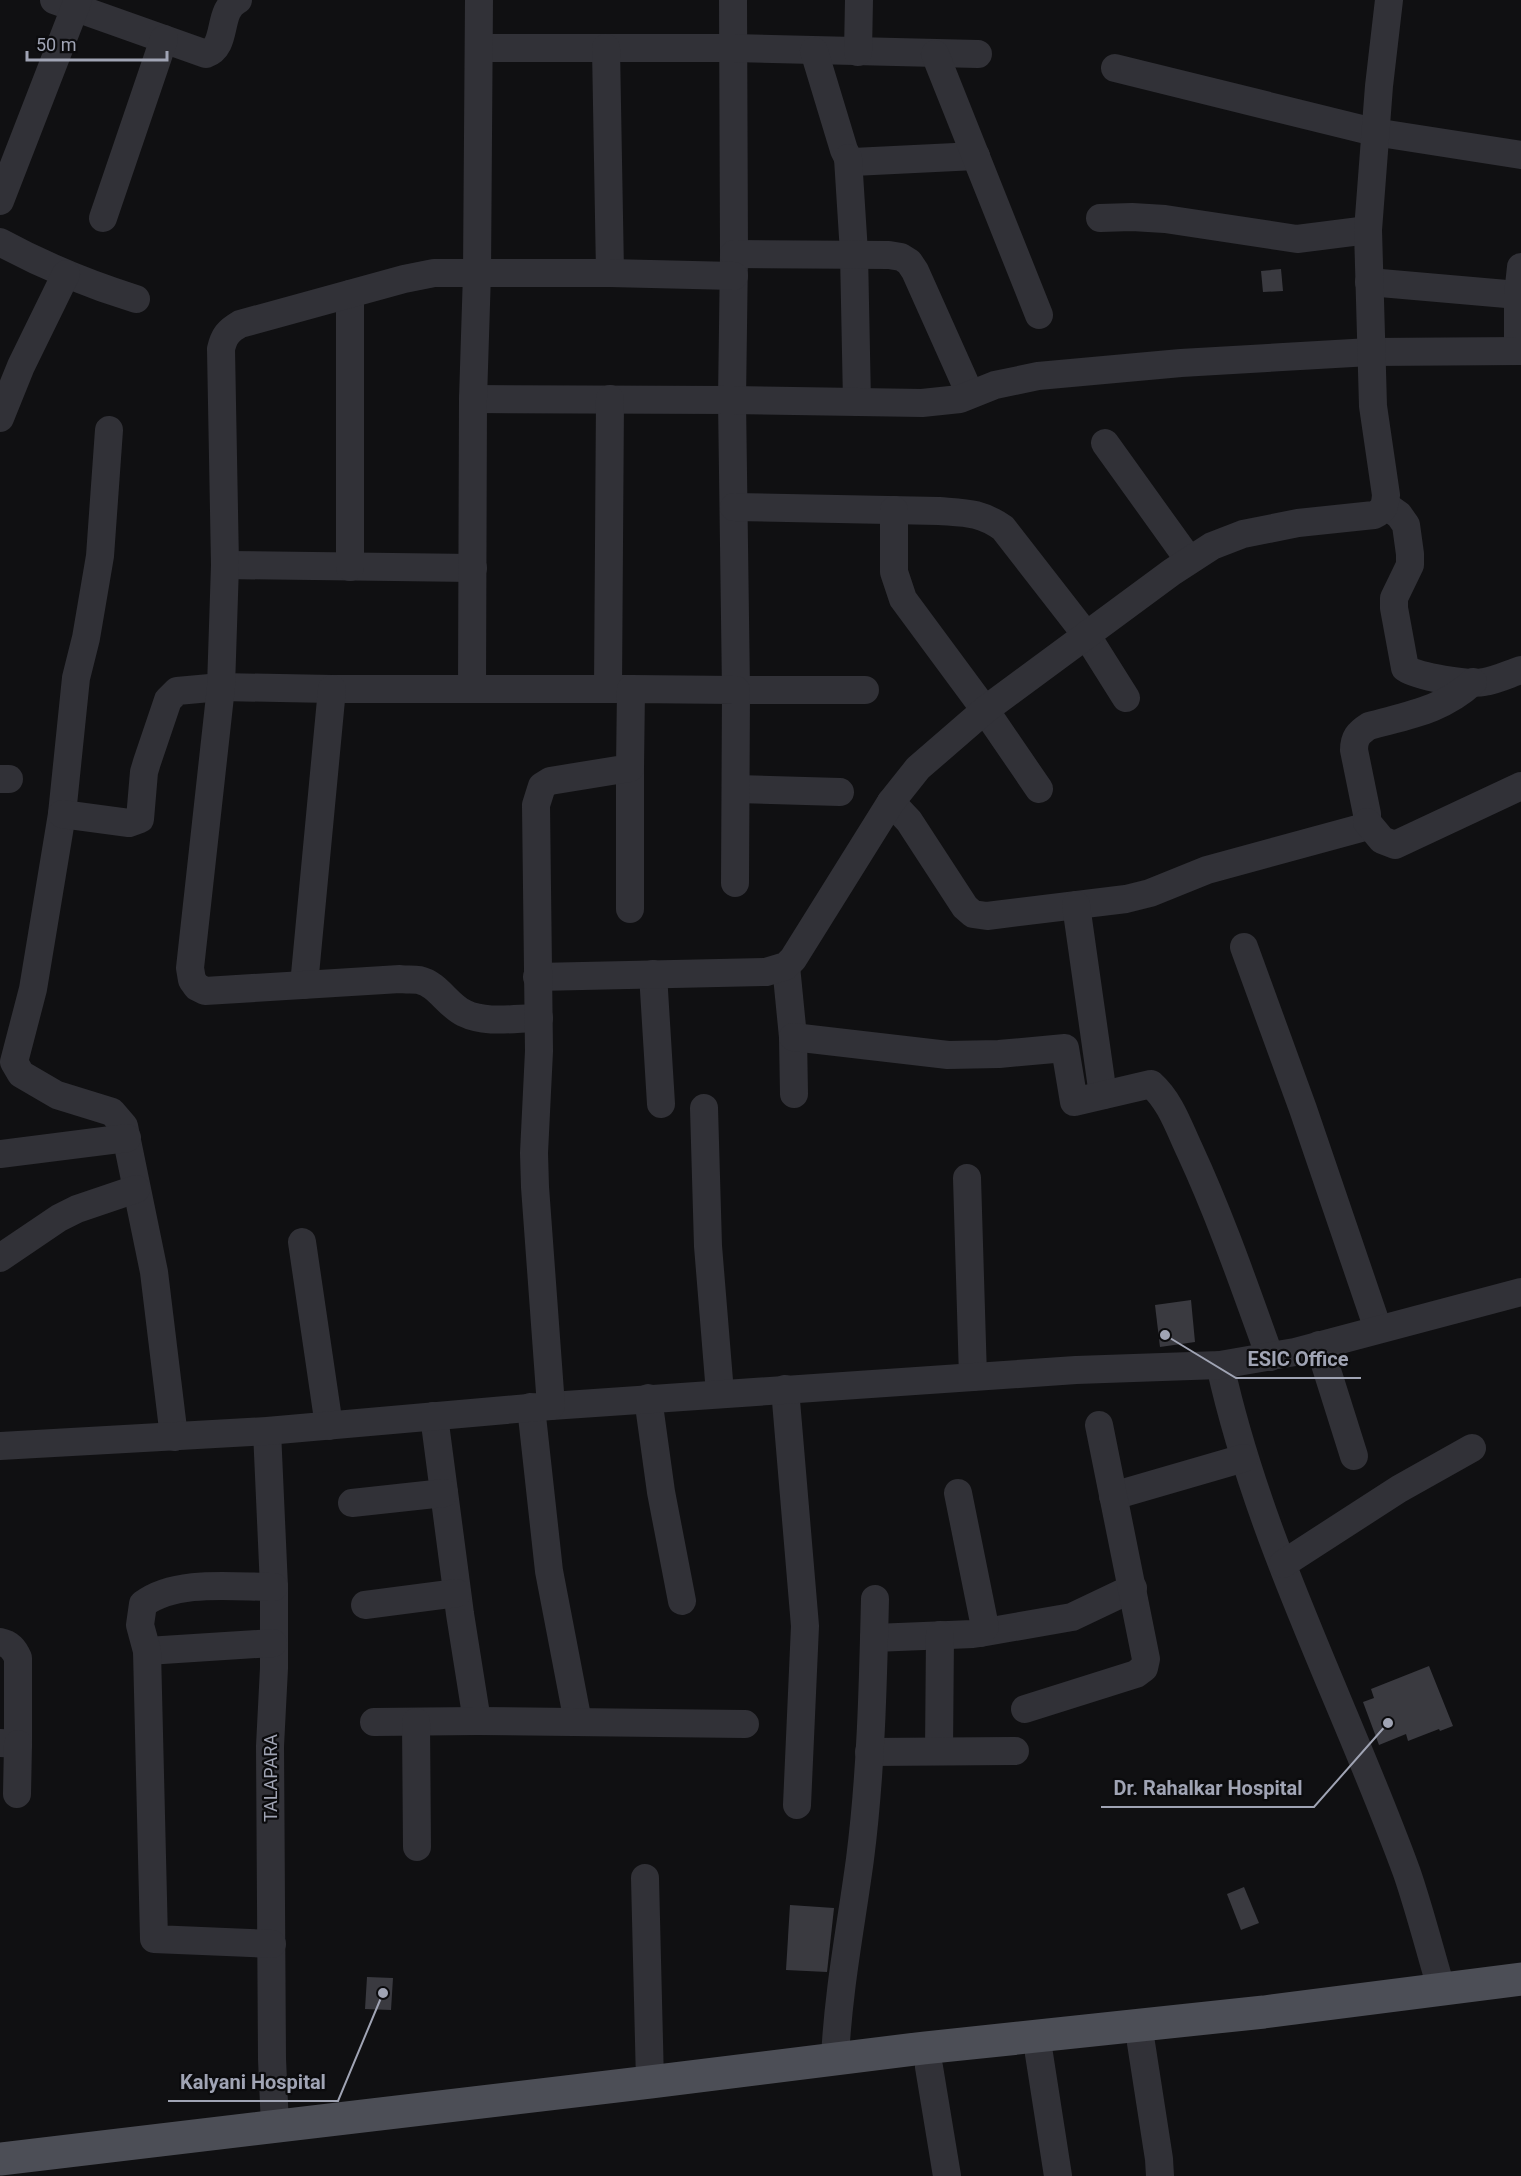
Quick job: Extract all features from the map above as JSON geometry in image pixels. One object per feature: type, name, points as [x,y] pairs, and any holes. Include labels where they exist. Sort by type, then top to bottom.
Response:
[{"type":"main road","points":[[0,2159],[835,2059],[1442,1991],[1521,1979]]},
{"type":"main road","points":[[0,2175],[1349,2020],[1521,1996]]},
{"type":"street","points":[[0,201],[10,142],[69,2],[206,54],[218,45],[228,7],[238,0]]},
{"type":"street","points":[[472,689],[473,399],[477,273],[479,0]]},
{"type":"street","points":[[733,0],[732,400],[737,789],[735,883]]},
{"type":"street","points":[[858,52],[860,0]]},
{"type":"street","points":[[537,977],[766,972],[786,966],[793,959],[891,802],[918,768],[985,710],[1189,560],[1212,546],[1243,534],[1298,523],[1374,515],[1381,512],[1385,505],[1386,495],[1372,406],[1368,230],[1374,132],[1389,0]]},
{"type":"street","points":[[103,218],[164,39]]},
{"type":"street","points":[[479,48],[733,48],[978,54]]},
{"type":"street","points":[[606,48],[610,273]]},
{"type":"street","points":[[814,51],[848,158],[854,253],[857,402]]},
{"type":"street","points":[[935,54],[1039,315]]},
{"type":"street","points":[[1115,68],[1374,132],[1521,155]]},
{"type":"street","points":[[848,158],[853,162],[862,163],[976,156]]},
{"type":"street","points":[[1100,218],[1165,219],[1297,239],[1368,230]]},
{"type":"street","points":[[0,242],[66,274],[136,298]]},
{"type":"street","points":[[539,1018],[478,1018],[453,1006],[434,987],[420,980],[400,979],[205,991],[197,987],[192,980],[190,968],[195,905],[212,784],[221,687],[225,565],[221,349],[224,338],[230,330],[240,324],[434,273],[610,273],[734,265],[854,253],[889,255],[909,261],[970,394]]},
{"type":"street","points":[[473,399],[933,403],[960,399],[995,385],[1038,376],[1180,363],[1370,352],[1519,351],[1518,295],[1521,267]]},
{"type":"street","points":[[0,418],[21,366],[66,274]]},
{"type":"street","points":[[1369,282],[1518,295]]},
{"type":"street","points":[[350,294],[350,567]]},
{"type":"street","points":[[610,399],[620,689],[630,768],[630,909]]},
{"type":"street","points":[[109,430],[100,556],[86,638],[76,678],[62,814],[33,989],[14,1062],[21,1074],[57,1095],[112,1112],[124,1126],[154,1272],[174,1437]]},
{"type":"street","points":[[1105,443],[1189,560]]},
{"type":"street","points":[[1385,505],[1399,515],[1406,525],[1410,566],[1394,598],[1405,668],[1420,675],[1473,682],[1485,682],[1521,670]]},
{"type":"street","points":[[734,507],[971,513],[988,518],[1003,528],[1087,636],[1126,698]]},
{"type":"street","points":[[894,510],[894,572],[903,599],[985,710],[1039,789]]},
{"type":"street","points":[[225,565],[473,568]]},
{"type":"street","points":[[1473,682],[1455,698],[1437,707],[1369,726],[1359,732],[1354,740],[1354,750],[1367,822],[1382,840],[1395,845],[1521,786]]},
{"type":"street","points":[[62,814],[129,824],[140,819],[144,772],[168,700],[177,691],[221,687],[865,690]]},
{"type":"street","points":[[304,985],[332,689]]},
{"type":"street","points":[[578,1722],[549,1571],[541,1406],[535,1187],[539,1018],[536,804],[542,786],[550,781],[630,768]]},
{"type":"street","points":[[737,789],[840,792]]},
{"type":"street","points":[[891,802],[909,821],[965,907],[973,914],[987,916],[1125,900],[1150,893],[1207,870],[1361,828],[1367,822]]},
{"type":"street","points":[[1076,905],[1103,1095]]},
{"type":"street","points":[[1244,947],[1303,1109],[1378,1329]]},
{"type":"street","points":[[786,966],[793,1036],[794,1094]]},
{"type":"street","points":[[653,974],[661,1104]]},
{"type":"street","points":[[793,1036],[948,1055],[999,1054],[1065,1048],[1074,1102],[1151,1084],[1166,1101],[1206,1185],[1270,1357]]},
{"type":"street","points":[[704,1108],[708,1246],[720,1394]]},
{"type":"street","points":[[0,1154],[127,1138]]},
{"type":"street","points":[[967,1178],[973,1377]]},
{"type":"street","points":[[0,1258],[59,1218],[77,1209],[136,1189]]},
{"type":"street","points":[[302,1242],[328,1426]]},
{"type":"street","points":[[0,1446],[267,1431],[648,1398],[1076,1370],[1220,1365],[1270,1357],[1521,1292]]},
{"type":"street","points":[[1319,1345],[1354,1456]]},
{"type":"street","points":[[1220,1365],[1244,1458],[1283,1564],[1407,1874],[1442,1991]]},
{"type":"street","points":[[785,1389],[805,1626],[797,1805]]},
{"type":"street","points":[[648,1398],[661,1492],[682,1601]]},
{"type":"street","points":[[434,1416],[457,1593],[477,1721]]},
{"type":"street","points":[[1025,1708],[1136,1674],[1144,1668],[1146,1659],[1144,1644],[1099,1425]]},
{"type":"street","name":"TALAPARA","points":[[267,1431],[274,1587],[274,1668],[270,1746],[272,2059],[275,2126]]},
{"type":"street","points":[[1283,1564],[1399,1489],[1472,1448]]},
{"type":"street","points":[[1113,1496],[1244,1458]]},
{"type":"street","points":[[352,1503],[444,1493]]},
{"type":"street","points":[[958,1493],[984,1619],[985,1627],[980,1633]]},
{"type":"street","points":[[272,1944],[154,1939],[147,1651],[140,1625],[140,1614],[143,1604],[153,1596],[169,1590],[194,1587],[274,1587]]},
{"type":"street","points":[[874,1638],[980,1633],[1072,1617],[1133,1588]]},
{"type":"street","points":[[365,1605],[457,1593]]},
{"type":"street","points":[[835,2059],[841,1977],[860,1858],[869,1752],[875,1599]]},
{"type":"street","points":[[939,1751],[940,1635]]},
{"type":"street","points":[[0,1642],[7,1643],[14,1649],[18,1658],[9,1743],[18,1794]]},
{"type":"street","points":[[147,1651],[273,1643]]},
{"type":"street","points":[[374,1722],[745,1724]]},
{"type":"street","points":[[416,1722],[417,1847]]},
{"type":"street","points":[[869,1752],[1015,1751]]},
{"type":"street","points":[[645,1878],[650,2082]]},
{"type":"street","points":[[1141,2043],[1160,2176]]},
{"type":"street","points":[[1039,2054],[1058,2176]]},
{"type":"street","points":[[929,2067],[947,2176]]},
{"type":"building","points":[[1281,269],[1283,291],[1263,292],[1261,271]]},
{"type":"building","points":[[1191,1300],[1195,1342],[1160,1347],[1155,1305]]},
{"type":"building","points":[[1429,1666],[1453,1726],[1408,1741],[1406,1734],[1379,1745],[1363,1702],[1374,1698],[1371,1689]]},
{"type":"building","points":[[1244,1887],[1259,1923],[1241,1930],[1227,1894]]},
{"type":"building","points":[[790,1905],[834,1908],[827,1972],[786,1970]]},
{"type":"building","points":[[367,1977],[393,1978],[391,2010],[365,2009]]},
{"type":"place","name":"ESIC Office","points":[[1165,1335]]},
{"type":"place","name":"Dr. Rahalkar Hospital","points":[[1388,1723]]},
{"type":"place","name":"Kalyani Hospital","points":[[383,1993]]}]
